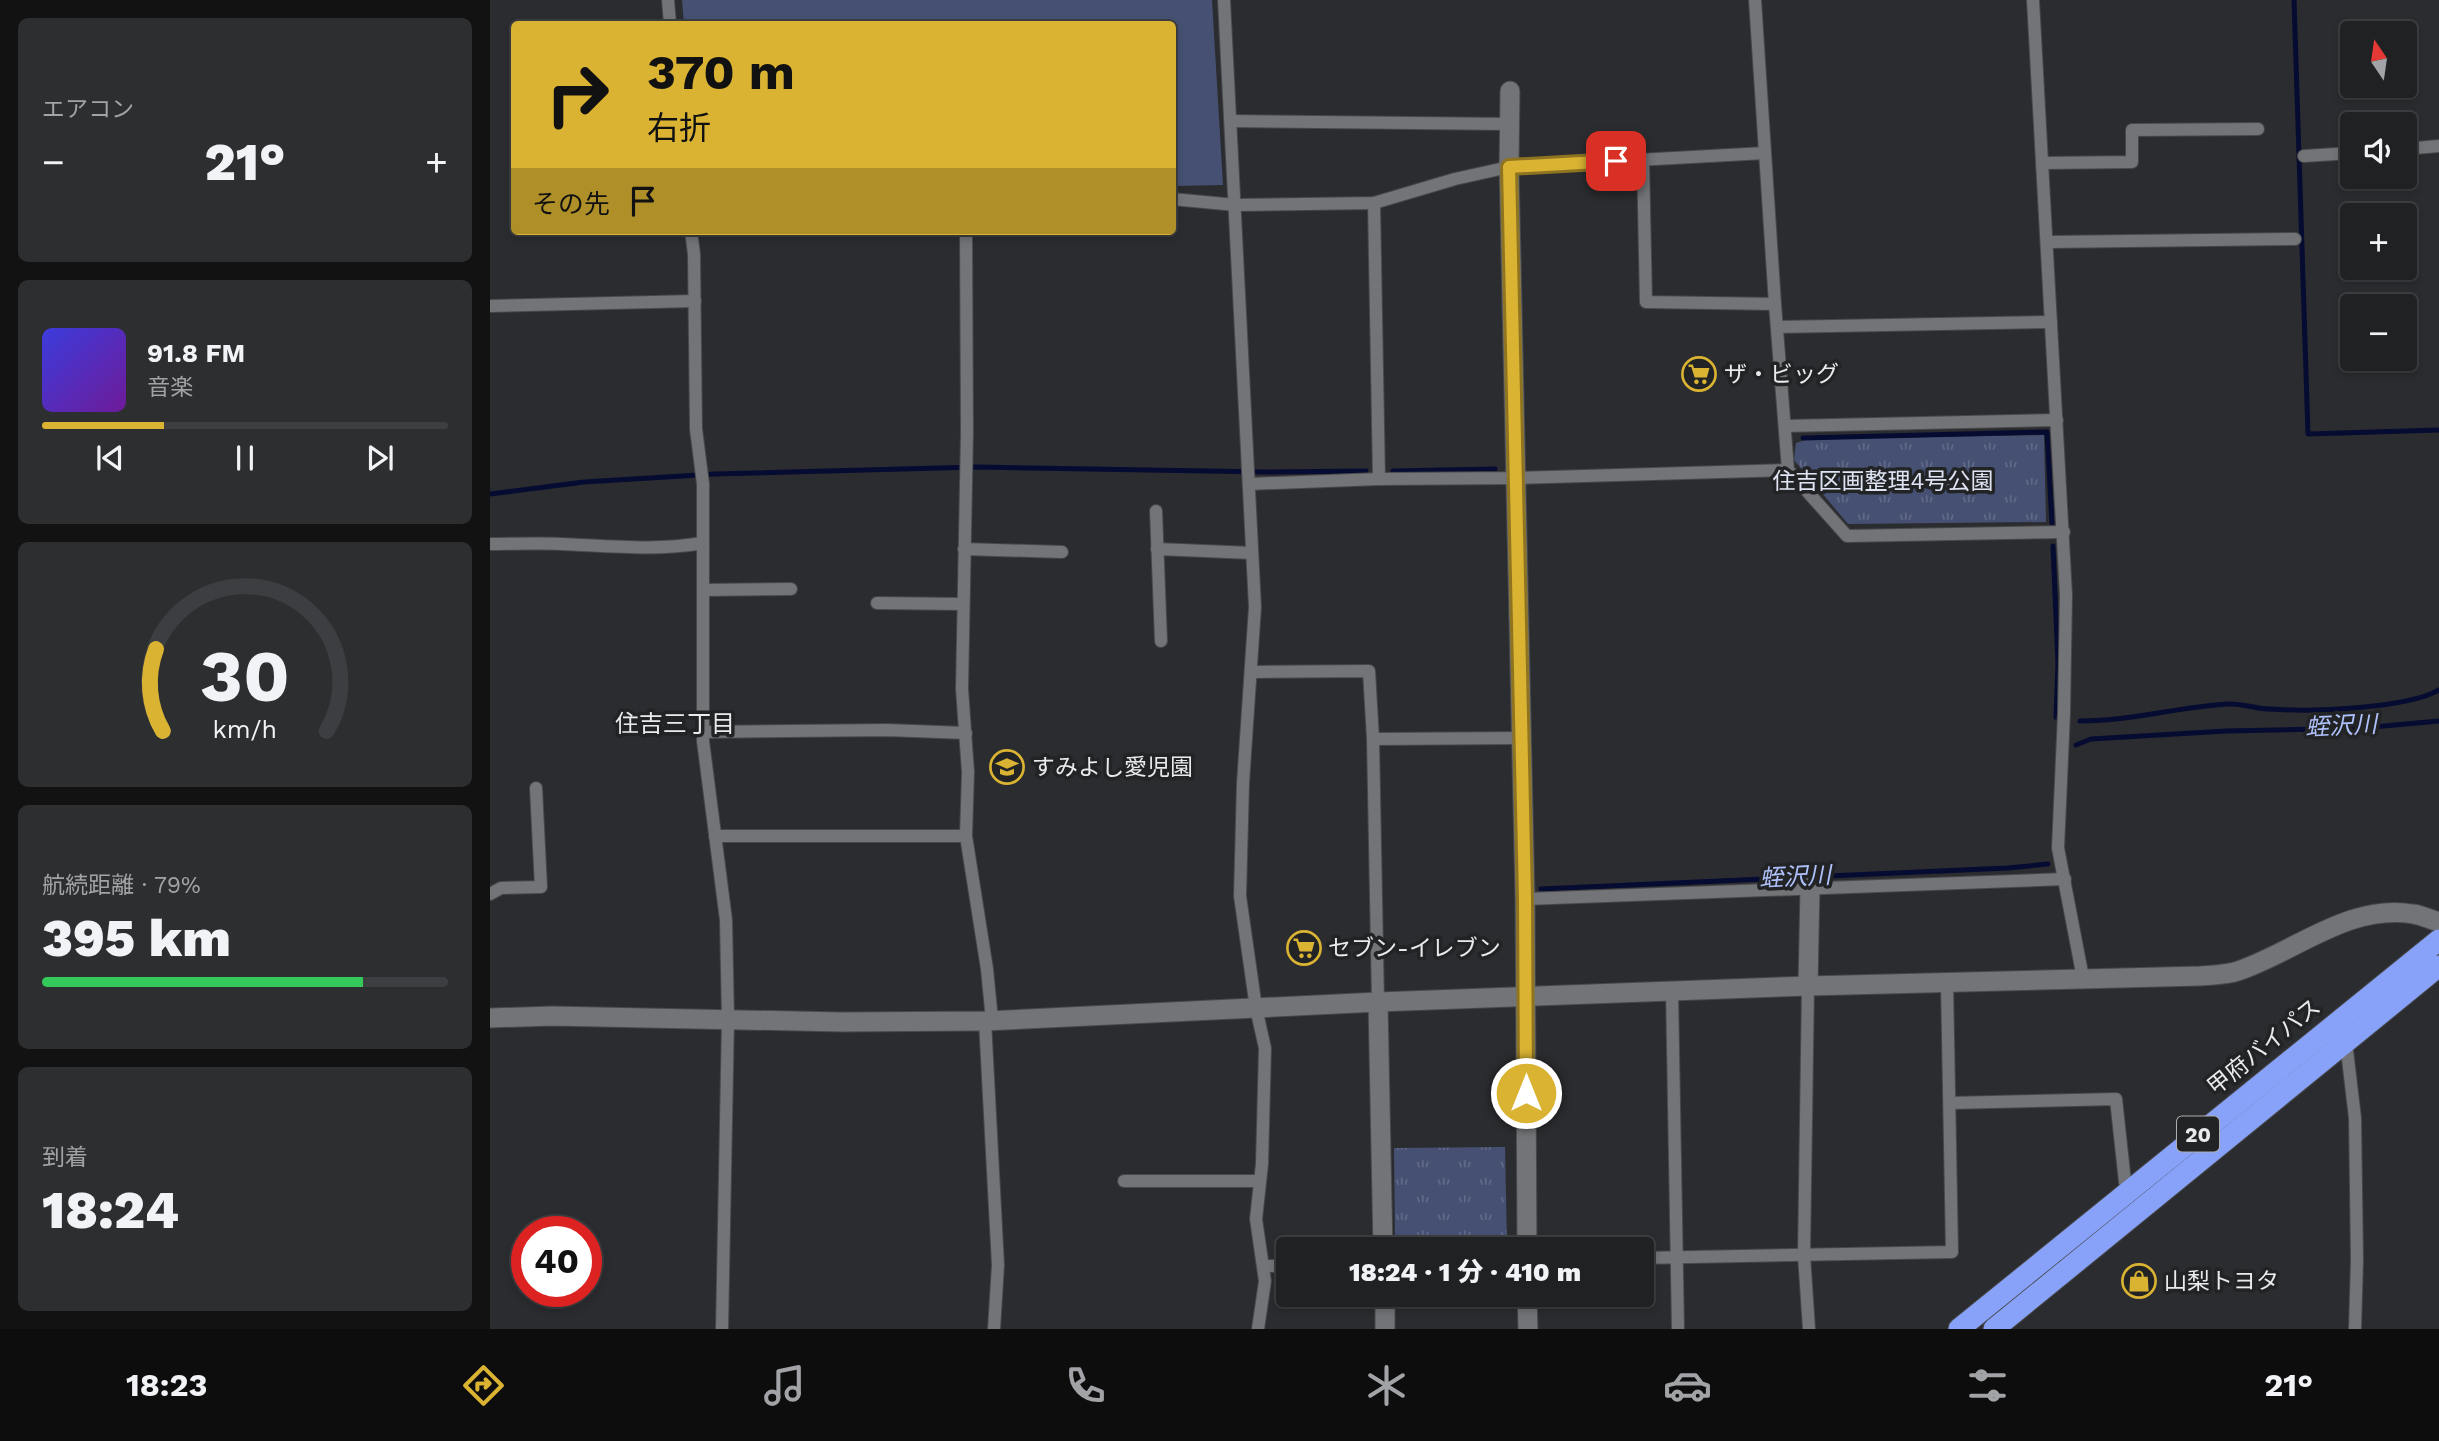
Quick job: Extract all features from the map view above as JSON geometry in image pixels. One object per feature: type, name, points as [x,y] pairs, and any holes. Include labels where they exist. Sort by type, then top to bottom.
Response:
[{"type":"highway","name":"甲府バイパス","points":[[1959,1329],[2439,940]]},
{"type":"highway","name":"20","points":[[1994,1329],[2439,966]]},
{"type":"street","points":[[668,0],[670,21]]},
{"type":"street","points":[[1224,0],[1255,607],[1243,783],[1240,896],[1256,1008],[1265,1048],[1256,1219],[1265,1281],[1258,1329]]},
{"type":"street","points":[[1755,0],[1788,470],[1847,536],[2064,532]]},
{"type":"street","points":[[2033,0],[2066,595],[2058,848],[2082,978]]},
{"type":"street","points":[[1510,91],[1509,167],[1525,899],[1527,1237]]},
{"type":"street","points":[[1231,121],[1510,124]]},
{"type":"street","points":[[2042,163],[2132,162],[2132,130],[2258,129]]},
{"type":"street","points":[[2417,148],[2439,146]]},
{"type":"street","points":[[1176,199],[1236,205],[1374,203],[1455,179],[1509,167],[1765,153]]},
{"type":"street","points":[[2304,156],[2340,154]]},
{"type":"street","points":[[1643,159],[1646,302],[1775,304]]},
{"type":"street","points":[[1374,203],[1379,479]]},
{"type":"street","points":[[692,235],[696,429],[702,477],[703,732],[726,920],[728,1019],[722,1329]]},
{"type":"street","points":[[966,235],[962,689],[968,772],[966,836],[987,969],[998,1265],[994,1329]]},
{"type":"street","points":[[2048,242],[2295,239]]},
{"type":"street","points":[[490,306],[695,301]]},
{"type":"street","points":[[1777,327],[2051,322]]},
{"type":"street","points":[[1785,426],[2057,420]]},
{"type":"street","points":[[1249,477],[1516,478],[1788,470]]},
{"type":"street","points":[[1156,511],[1161,641]]},
{"type":"street","points":[[490,544],[627,548],[681,547],[703,543]]},
{"type":"street","points":[[964,549],[1062,552]]},
{"type":"street","points":[[1157,549],[1252,553]]},
{"type":"street","points":[[703,590],[791,589]]},
{"type":"street","points":[[877,603],[964,604]]},
{"type":"street","points":[[1252,672],[1369,671],[1373,739],[1383,1237]]},
{"type":"street","points":[[703,732],[887,730],[966,733]]},
{"type":"street","points":[[1373,739],[1521,738]]},
{"type":"street","points":[[490,894],[501,888],[541,887],[536,788]]},
{"type":"street","points":[[715,836],[966,836]]},
{"type":"street","points":[[1525,899],[2065,879]]},
{"type":"street","points":[[1809,1329],[1804,1255],[1810,887]]},
{"type":"street","points":[[490,1018],[552,1016],[842,1022],[989,1021],[1808,985],[2200,976],[2235,972],[2279,954],[2319,932],[2371,914],[2413,914],[2439,922]]},
{"type":"street","points":[[1654,1258],[1952,1252],[1947,983]]},
{"type":"street","points":[[1672,991],[1678,1329]]},
{"type":"street","points":[[2346,1042],[2355,1118],[2355,1329]]},
{"type":"street","points":[[1950,1103],[2116,1099],[2125,1182],[2131,1189]]},
{"type":"street","points":[[1124,1181],[1260,1181]]},
{"type":"street","points":[[1263,1266],[1276,1266]]},
{"type":"street","points":[[1385,1307],[1385,1329]]},
{"type":"street","points":[[1527,1307],[1528,1329]]},
{"type":"green space","points":[[682,0],[1212,0],[1223,185],[1176,186],[1176,21],[684,21]]},
{"type":"green space","name":"住吉区画整理4号公園","points":[[2044,435],[2046,522],[1848,524],[1794,460],[1796,443],[1809,439]]},
{"type":"green space","points":[[1505,1147],[1507,1237],[1395,1237],[1394,1148]]},
{"type":"waterway","points":[[2294,0],[2308,434],[2439,430]]},
{"type":"waterway","points":[[1803,438],[2047,432],[2052,523]]},
{"type":"waterway","points":[[490,494],[584,482],[715,474],[977,467],[1366,471]]},
{"type":"waterway","points":[[1393,471],[1495,469]]},
{"type":"waterway","points":[[2053,546],[2058,664],[2056,717]]},
{"type":"waterway","points":[[2080,721],[2118,719],[2228,704],[2287,710],[2357,708],[2404,701],[2439,690]]},
{"type":"waterway","name":"蛭沢川","points":[[2076,745],[2091,739],[2226,731],[2362,728],[2439,721]]},
{"type":"waterway","name":"蛭沢川","points":[[1541,889],[2048,864]]},
{"type":"place","name":"ザ・ビッグ","points":[[1699,374]]},
{"type":"place","name":"すみよし愛児園","points":[[1007,767]]},
{"type":"place","name":"セブン-イレブン","points":[[1304,948]]},
{"type":"place","name":"山梨トヨタ","points":[[2139,1281]]},
{"type":"district","name":"住吉三丁目","points":[[675,724]]},
{"type":"route","points":[[1526,1093],[1525,899],[1509,167],[1616,161]]}]
